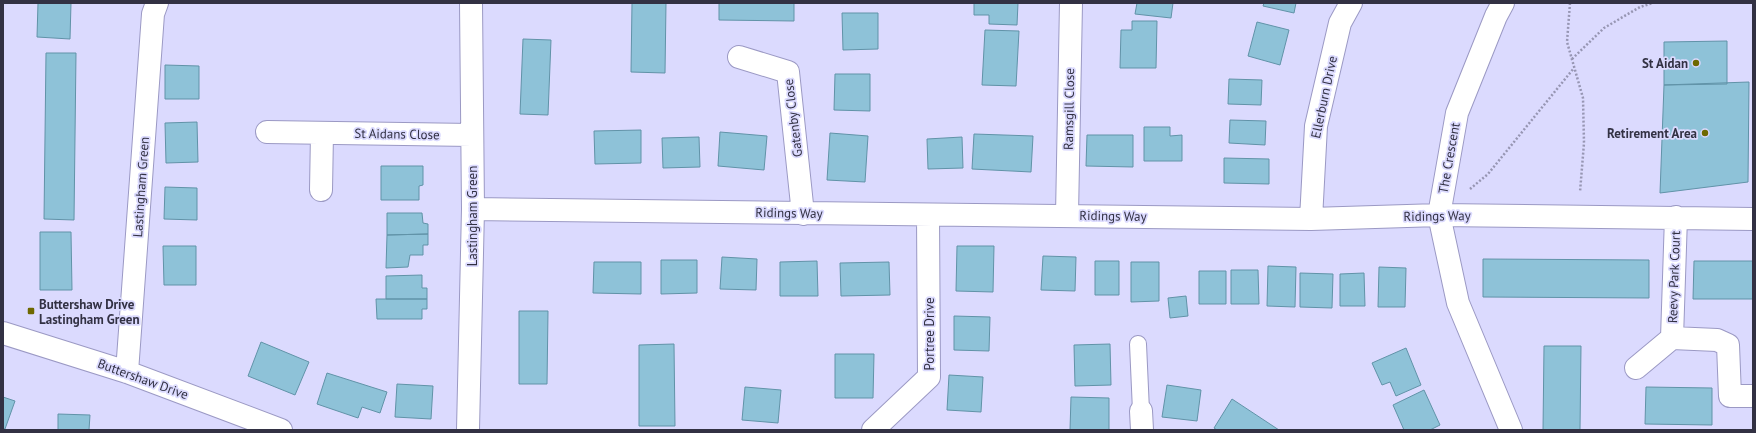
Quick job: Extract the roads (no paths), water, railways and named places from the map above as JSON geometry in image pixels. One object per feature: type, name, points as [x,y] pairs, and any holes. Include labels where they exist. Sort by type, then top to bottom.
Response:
[{"type":"street","name":"Lastingham Green","points":[[127,372],[153,14],[157,3]]},
{"type":"street","name":"Lastingham Green","points":[[468,430],[473,209],[471,3]]},
{"type":"street","name":"Ramsgill Close","points":[[1067,215],[1071,3]]},
{"type":"street","name":"Ellerburn Drive","points":[[1311,219],[1316,126],[1340,23],[1351,3]]},
{"type":"street","name":"The Crescent","points":[[1503,3],[1496,16],[1457,113],[1439,215],[1458,303],[1511,430]]},
{"type":"street","name":"Gatenby Close","points":[[739,57],[788,72],[803,214]]},
{"type":"street","name":"St Aidans Close","points":[[267,132],[472,135]]},
{"type":"street","points":[[321,190],[322,132]]},
{"type":"street","name":"Ridings Way","points":[[473,209],[1311,219],[1439,215],[1753,219]]},
{"type":"street","name":"Portree Drive","points":[[873,430],[929,377],[928,214]]},
{"type":"street","name":"Reevy Park Court","points":[[1672,338],[1676,217]]},
{"type":"street","name":"Buttershaw Drive","points":[[3,333],[127,372],[281,430]]},
{"type":"street","name":"Reevy Park Court","points":[[1636,368],[1672,338],[1718,340],[1728,345],[1730,396],[1753,396]]},
{"type":"lane","points":[[1138,344],[1142,420]]},
{"type":"place","name":"St Aidan","points":[[1696,63]]},
{"type":"place","name":"Retirement Area","points":[[1705,133]]},
{"type":"place","name":"Buttershaw Drive Lastingham Green","points":[[31,311]]}]
